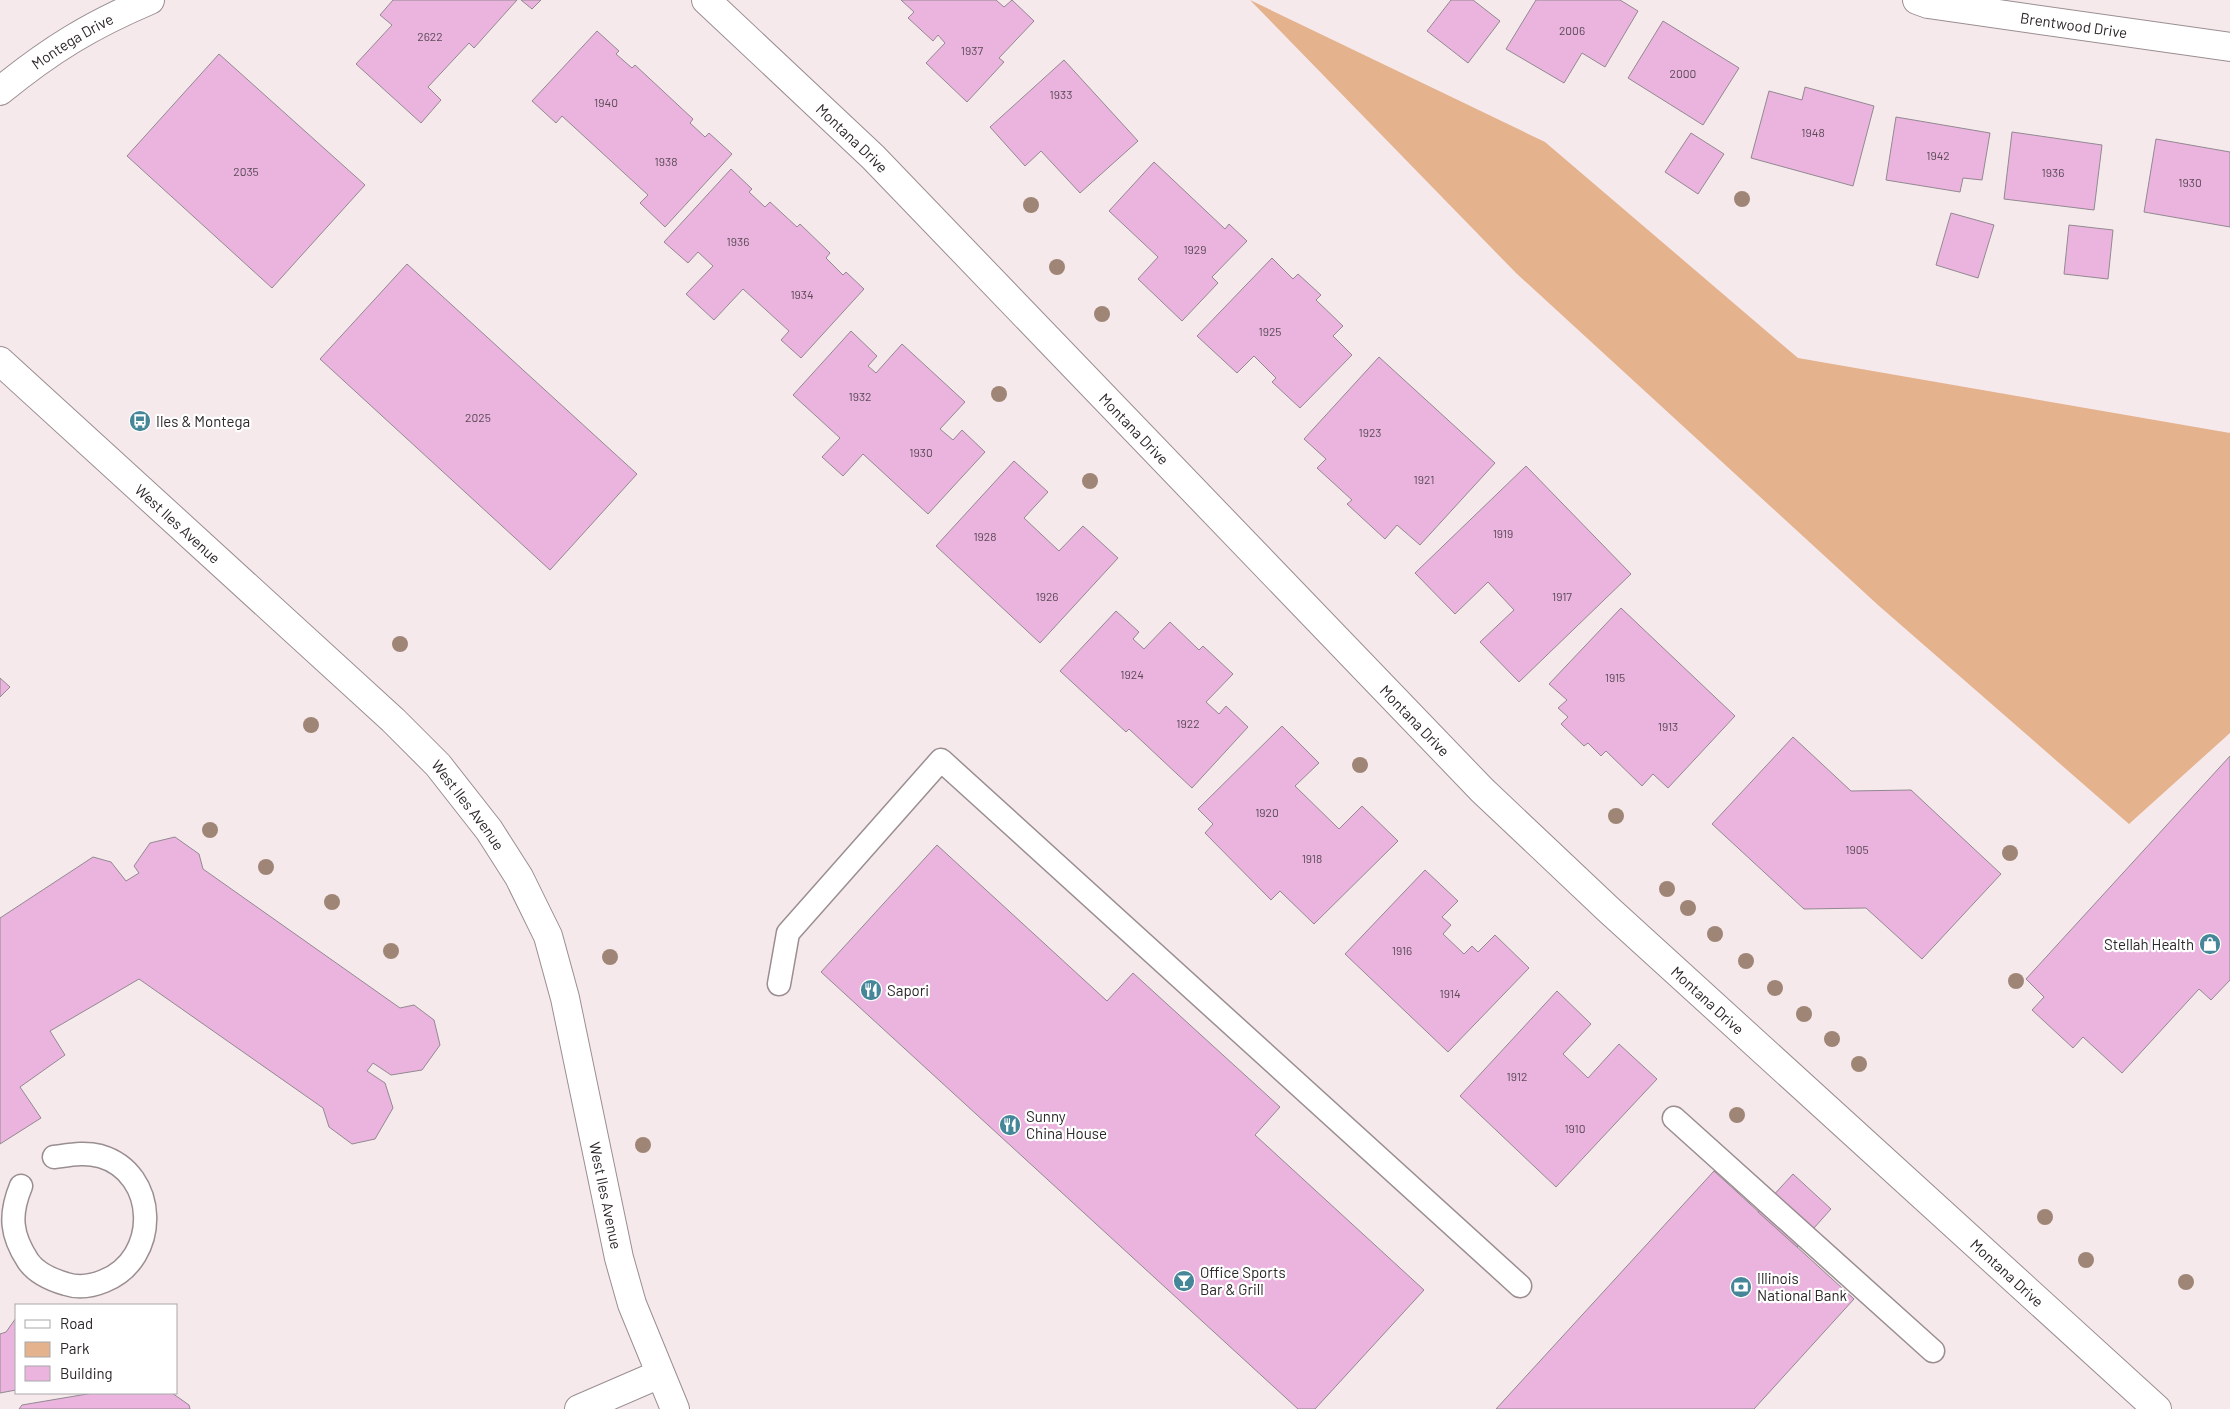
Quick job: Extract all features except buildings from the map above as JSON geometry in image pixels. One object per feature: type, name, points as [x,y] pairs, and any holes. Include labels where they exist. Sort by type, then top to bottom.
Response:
[{"type":"street","name":"Montega Drive","points":[[0,91],[33,63],[88,28],[150,0]]},
{"type":"street","name":"Montana Drive","points":[[706,0],[873,158],[1482,790],[1609,910],[2157,1409]]},
{"type":"street","name":"Brentwood Drive","points":[[1916,0],[1928,4],[2046,22],[2230,47]]},
{"type":"street","name":"West Iles Avenue","points":[[0,361],[393,720],[438,765],[489,830],[519,877],[548,936],[567,1007],[619,1258],[632,1304],[675,1409]]},
{"type":"street","points":[[579,1409],[660,1374]]},
{"type":"lane","points":[[779,984],[788,933],[941,760],[1520,1286]]},
{"type":"lane","points":[[1674,1118],[1933,1351]]},
{"type":"lane","points":[[22,1186],[15,1201],[9,1247],[49,1279],[70,1286],[93,1286],[114,1277],[132,1262],[142,1244],[146,1223],[144,1201],[134,1182],[120,1166],[101,1156],[79,1153],[54,1157]]},
{"type":"green space","points":[[1250,0],[1545,142],[1798,358],[2230,433],[2230,733],[2129,824],[1878,605],[1516,273]]},
{"type":"place","name":"Iles & Montega","points":[[140,421]]},
{"type":"place","name":"Stellah Health","points":[[2210,944]]},
{"type":"place","name":"Sapori","points":[[871,990]]},
{"type":"place","name":"Sunny China House","points":[[1010,1125]]},
{"type":"place","name":"Office Sports Bar & Grill","points":[[1184,1281]]},
{"type":"place","name":"Illinois National Bank","points":[[1741,1287]]}]
